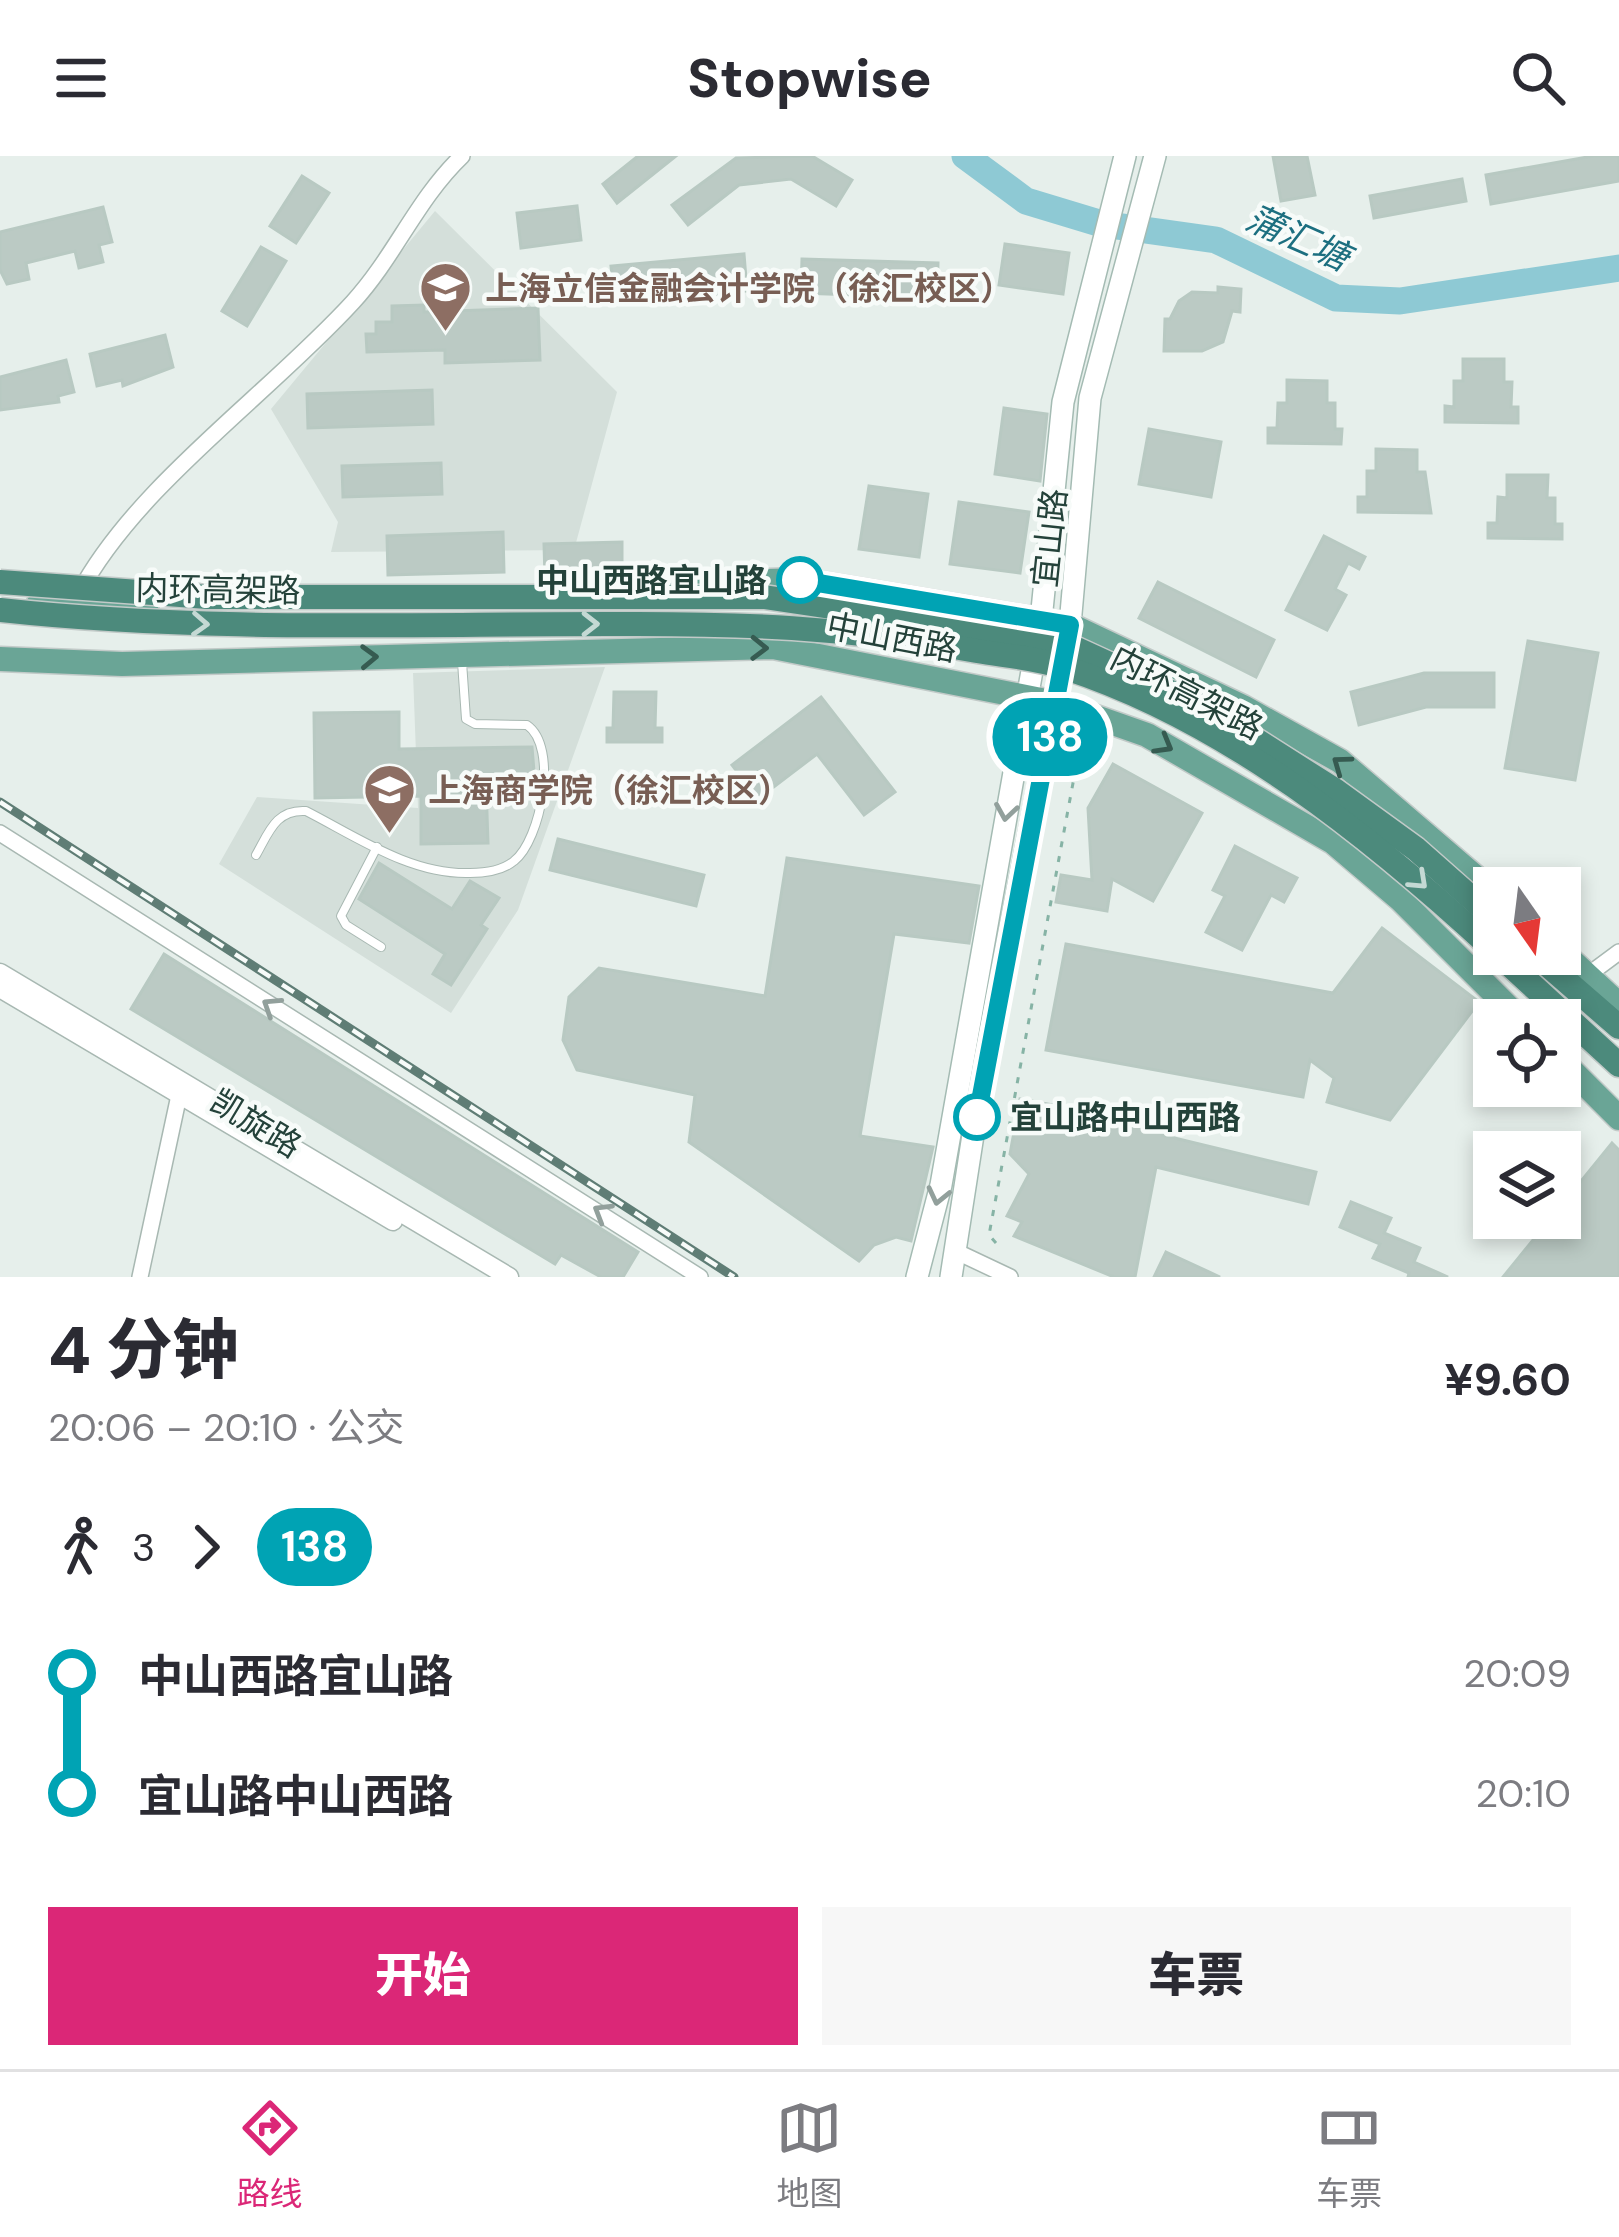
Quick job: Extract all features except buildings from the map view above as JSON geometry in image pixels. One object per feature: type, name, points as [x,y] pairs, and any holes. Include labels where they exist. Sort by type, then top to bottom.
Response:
[{"type":"highway","name":"内环高架路","points":[[0,582],[208,597],[764,597],[1059,640],[1207,709],[1336,791],[1415,849],[1473,900]]},
{"type":"highway","name":"内环高架路","points":[[0,608],[218,625],[783,623],[921,640],[1065,667],[1203,730],[1328,810],[1396,860],[1473,931]]},
{"type":"highway","name":"内环高架路","points":[[1521,975],[1619,1065]]},
{"type":"highway","points":[[1559,975],[1619,1027]]},
{"type":"main road","name":"宜山路","points":[[917,1277],[941,1185],[1041,620],[1063,402],[1124,162]]},
{"type":"main road","name":"宜山路","points":[[951,1277],[984,1064],[1070,625],[1090,398],[1153,164]]},
{"type":"main road","name":"中山西路","points":[[0,608],[800,580],[1070,625],[1243,706],[1340,761],[1473,875]]},
{"type":"main road","name":"中山西路","points":[[0,659],[122,664],[773,647],[1056,703],[1147,735],[1333,842],[1400,899],[1500,999]]},
{"type":"main road","points":[[1581,969],[1619,1005]]},
{"type":"main road","points":[[1581,1080],[1619,1118]]},
{"type":"street","points":[[73,604],[113,537],[277,381],[376,276],[417,208],[462,156]]},
{"type":"street","points":[[0,833],[700,1277]]},
{"type":"street","points":[[1588,975],[1619,952]]},
{"type":"street","name":"凯旋路","points":[[0,973],[487,1277]]},
{"type":"street","name":"凯旋路","points":[[0,988],[509,1277]]},
{"type":"street","points":[[140,1277],[181,1087]]},
{"type":"street","points":[[956,1251],[1010,1277]]},
{"type":"lane","points":[[256,855],[277,819],[290,810],[306,812],[431,871],[497,870],[524,850],[545,778],[542,742],[527,725],[475,724],[466,719],[462,655]]},
{"type":"lane","points":[[377,847],[341,916],[381,947]]},
{"type":"path","points":[[996,1243],[989,1235],[1081,740],[1072,737]]},
{"type":"shaded area","name":"上海立信金融会计学院（徐汇校区）","points":[[435,211],[617,392],[574,550],[331,552],[338,522],[271,409]]},
{"type":"shaded area","name":"上海商学院（徐汇校区）","points":[[605,667],[518,910],[451,1013],[219,864],[257,797],[418,808],[413,673]]},
{"type":"waterway","name":"蒲汇塘","points":[[965,156],[1026,201],[1102,224],[1216,240],[1336,298],[1400,301],[1619,268]]},
{"type":"railway","points":[[0,802],[734,1277]]},
{"type":"bus line","name":"138","points":[[800,580],[1070,625],[977,1117]]},
{"type":"place","name":"上海立信金融会计学院（徐汇校区）","points":[[446,334]]},
{"type":"place","name":"中山西路宜山路","points":[[800,580]]},
{"type":"place","name":"上海商学院（徐汇校区）","points":[[389,836]]},
{"type":"place","name":"宜山路中山西路","points":[[977,1117]]}]
